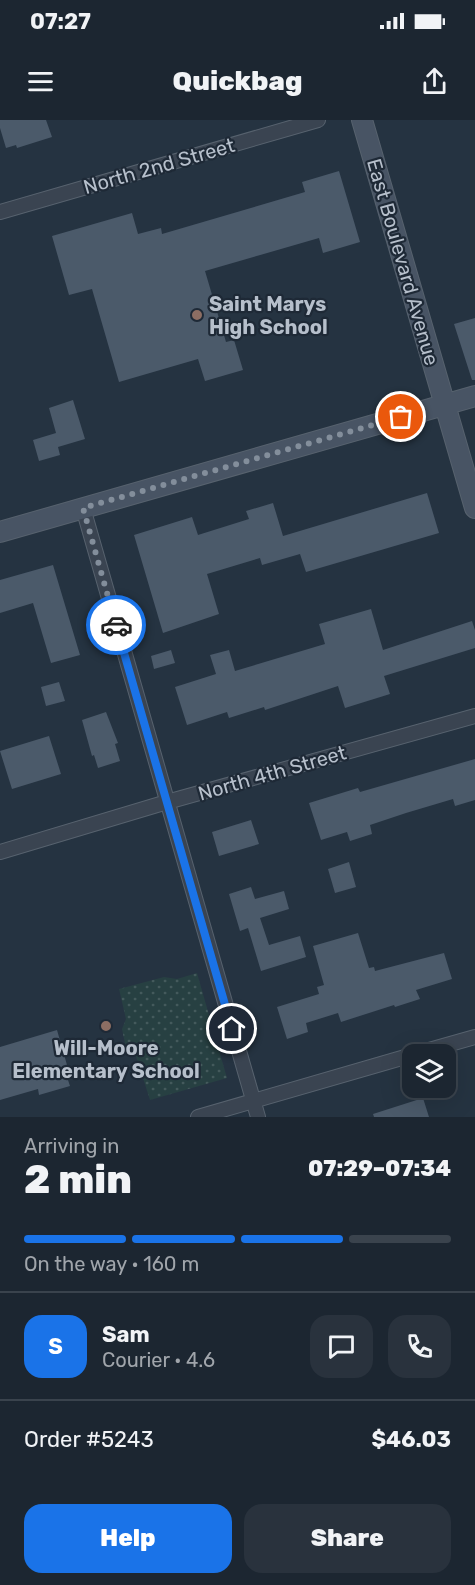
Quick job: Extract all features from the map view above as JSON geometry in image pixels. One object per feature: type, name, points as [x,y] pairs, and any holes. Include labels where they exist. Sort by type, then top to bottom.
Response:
[{"type":"street","name":"North 2nd Street","points":[[0,212],[318,120]]},
{"type":"street","name":"East Boulevard Avenue","points":[[362,120],[475,508]]},
{"type":"street","points":[[0,532],[475,396]]},
{"type":"street","points":[[83,508],[258,1117]]},
{"type":"street","name":"North 4th Street","points":[[0,852],[167,802],[475,716]]},
{"type":"street","points":[[451,1044],[475,1037]]},
{"type":"street","points":[[198,1117],[402,1058]]},
{"type":"green space","points":[[197,973],[227,1078],[150,1100],[135,1053],[126,1048],[122,1029],[126,1019],[119,989],[164,977],[177,979]]},
{"type":"building","points":[[0,120],[46,120],[52,137],[17,148],[16,145],[6,148]]},
{"type":"building","points":[[339,171],[360,242],[323,253],[319,238],[205,271],[226,342],[234,340],[243,370],[205,381],[198,359],[119,382],[92,289],[69,295],[52,236],[132,213],[138,234],[161,228],[162,234],[305,192],[302,182]]},
{"type":"building","points":[[475,318],[475,380],[472,380],[454,324]]},
{"type":"building","points":[[73,400],[85,439],[58,447],[60,455],[39,461],[33,440],[56,433],[49,408]]},
{"type":"building","points":[[427,493],[439,533],[306,572],[300,554],[262,565],[260,558],[207,574],[219,614],[163,633],[134,535],[192,517],[198,535],[249,519],[246,511],[273,503],[283,536]]},
{"type":"building","points":[[53,565],[80,655],[51,663],[33,603],[0,613],[0,580]]},
{"type":"building","points":[[371,609],[383,650],[472,621],[475,630],[475,648],[384,676],[390,694],[345,708],[338,686],[265,710],[264,707],[229,718],[227,712],[187,725],[175,687],[216,674],[210,655],[229,650],[235,671],[325,644],[319,624]]},
{"type":"building","points":[[171,650],[175,663],[154,669],[151,656]]},
{"type":"building","points":[[59,682],[65,701],[46,706],[41,687]]},
{"type":"building","points":[[106,712],[118,743],[115,744],[120,761],[98,768],[94,755],[92,756],[82,720]]},
{"type":"building","points":[[49,736],[61,774],[12,789],[0,751]]},
{"type":"building","points":[[475,759],[475,800],[455,806],[453,799],[406,813],[370,825],[372,834],[350,841],[347,832],[321,840],[309,803],[358,788],[360,792]]},
{"type":"building","points":[[251,820],[259,844],[219,856],[212,832]]},
{"type":"building","points":[[349,862],[356,887],[335,893],[328,869]]},
{"type":"building","points":[[251,887],[255,899],[284,891],[289,909],[260,918],[269,945],[300,936],[306,957],[261,971],[248,928],[240,931],[229,894]]},
{"type":"building","points":[[358,933],[369,968],[374,967],[375,971],[444,953],[452,979],[416,990],[420,999],[395,1007],[394,1005],[341,1022],[338,1013],[306,1023],[308,1032],[287,1039],[277,1007],[319,994],[317,987],[324,985],[313,946]]},
{"type":"building","points":[[57,1030],[71,1079],[68,1080],[70,1086],[39,1095],[38,1089],[0,1100],[0,1047]]},
{"type":"building","points":[[423,1098],[429,1117],[374,1117],[373,1114]]},
{"type":"way so far","points":[[116,625],[83,508],[401,417]]},
{"type":"place","name":"Saint Marys High School","points":[[197,315]]},
{"type":"place","name":"Will-Moore Elementary School","points":[[106,1026]]},
{"type":"route","points":[[116,625],[232,1029]]}]
